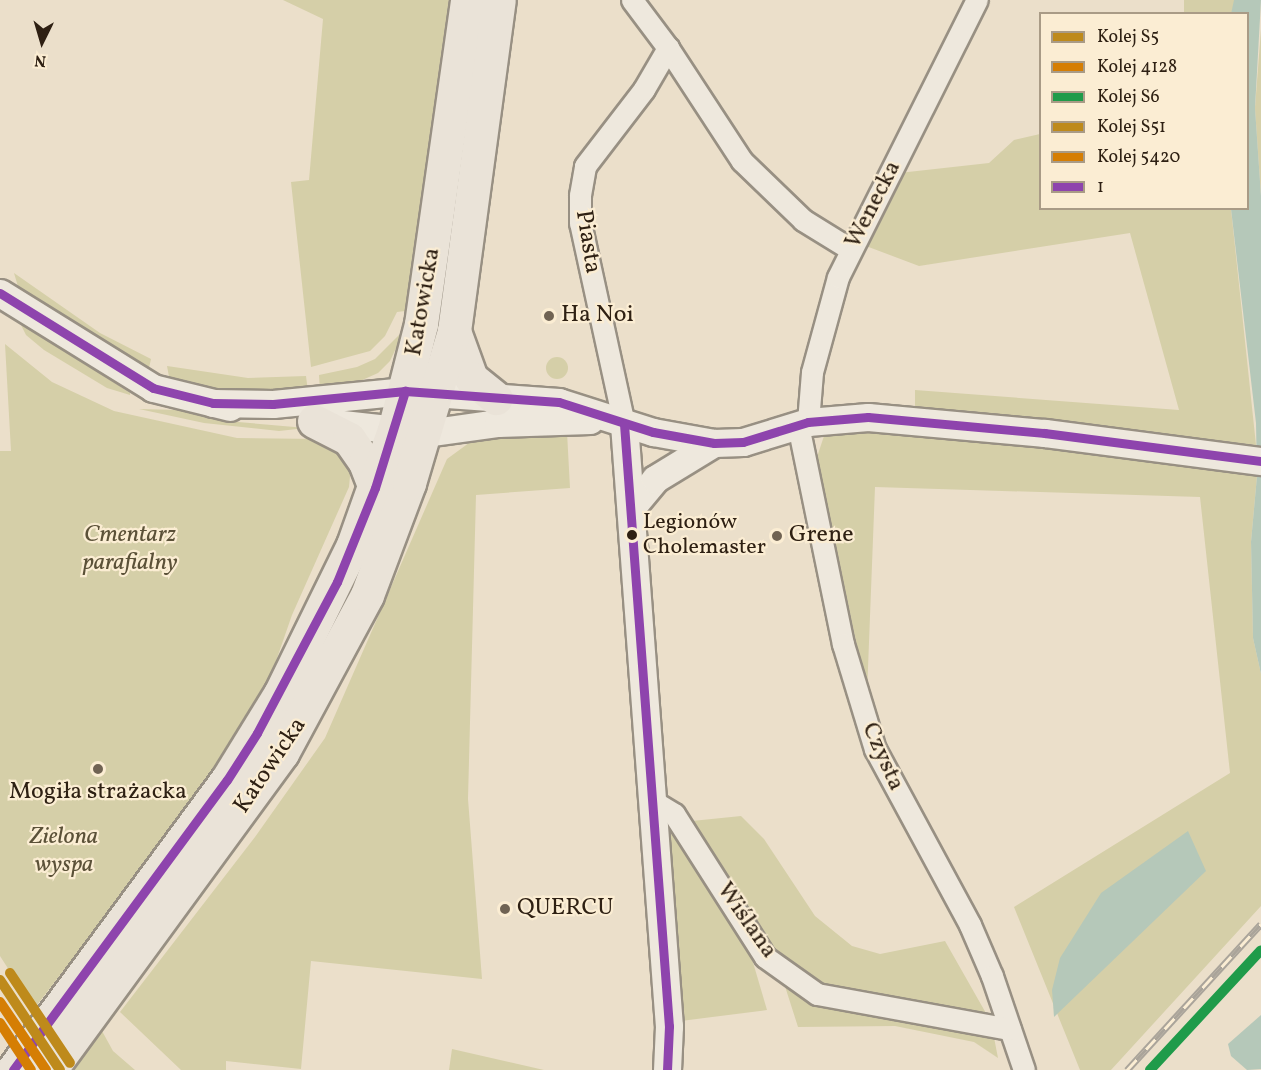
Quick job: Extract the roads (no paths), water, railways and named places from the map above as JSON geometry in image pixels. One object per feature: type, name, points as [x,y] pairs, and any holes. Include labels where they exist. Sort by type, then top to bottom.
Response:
[{"type":"main road","name":"Katowicka","points":[[14,1070],[258,789],[309,709],[367,595],[410,432],[405,391],[429,287],[467,0]]},
{"type":"main road","name":"Katowicka","points":[[50,1070],[280,694],[337,582],[375,488],[438,393],[454,331],[499,0]]},
{"type":"main road","points":[[454,331],[471,378],[496,398]]},
{"type":"main road","points":[[314,421],[349,439],[365,462],[375,488]]},
{"type":"street","points":[[632,0],[668,48],[742,161],[803,220],[850,249]]},
{"type":"street","name":"Wenecka","points":[[803,423],[828,304],[850,249],[977,0]]},
{"type":"street","name":"Piasta","points":[[619,422],[580,223],[580,195],[585,166],[644,89],[668,48]]},
{"type":"street","points":[[0,292],[153,388],[213,403],[314,421],[410,432],[498,423],[619,422]]},
{"type":"street","points":[[213,403],[283,403],[405,391],[559,402],[619,422],[714,443],[743,442],[803,423],[868,417],[1045,433],[1261,461]]},
{"type":"street","points":[[619,422],[631,508],[669,1026],[667,1070]]},
{"type":"street","name":"Czysta","points":[[803,423],[843,645],[874,750],[970,925],[1024,1070]]},
{"type":"street","points":[[631,508],[641,490],[655,479],[714,443]]},
{"type":"street","name":"Wiślana","points":[[651,800],[674,814],[765,957],[817,994],[1010,1029]]},
{"type":"railway","points":[[1127,1070],[1261,924]]},
{"type":"rail line","name":"S6","points":[[1150,1070],[1261,950]]},
{"type":"rail line","name":"S51","points":[[10,973],[70,1063]]},
{"type":"rail line","name":"S5","points":[[0,980],[60,1070]]},
{"type":"rail line","name":"4128","points":[[0,1002],[46,1070]]},
{"type":"rail line","name":"5420","points":[[0,1023],[31,1070]]},
{"type":"place","name":"Ha Noi","points":[[549,316]]},
{"type":"place","name":"Legionów Cholemaster","points":[[632,535]]},
{"type":"place","name":"Grene","points":[[777,536]]},
{"type":"place","name":"Mogiła strażacka","points":[[98,769]]},
{"type":"place","name":"QUERCU","points":[[505,909]]},
{"type":"park label","name":"Cmentarz parafialny","points":[[130,550]]},
{"type":"park label","name":"Zielona wyspa","points":[[64,852]]}]
